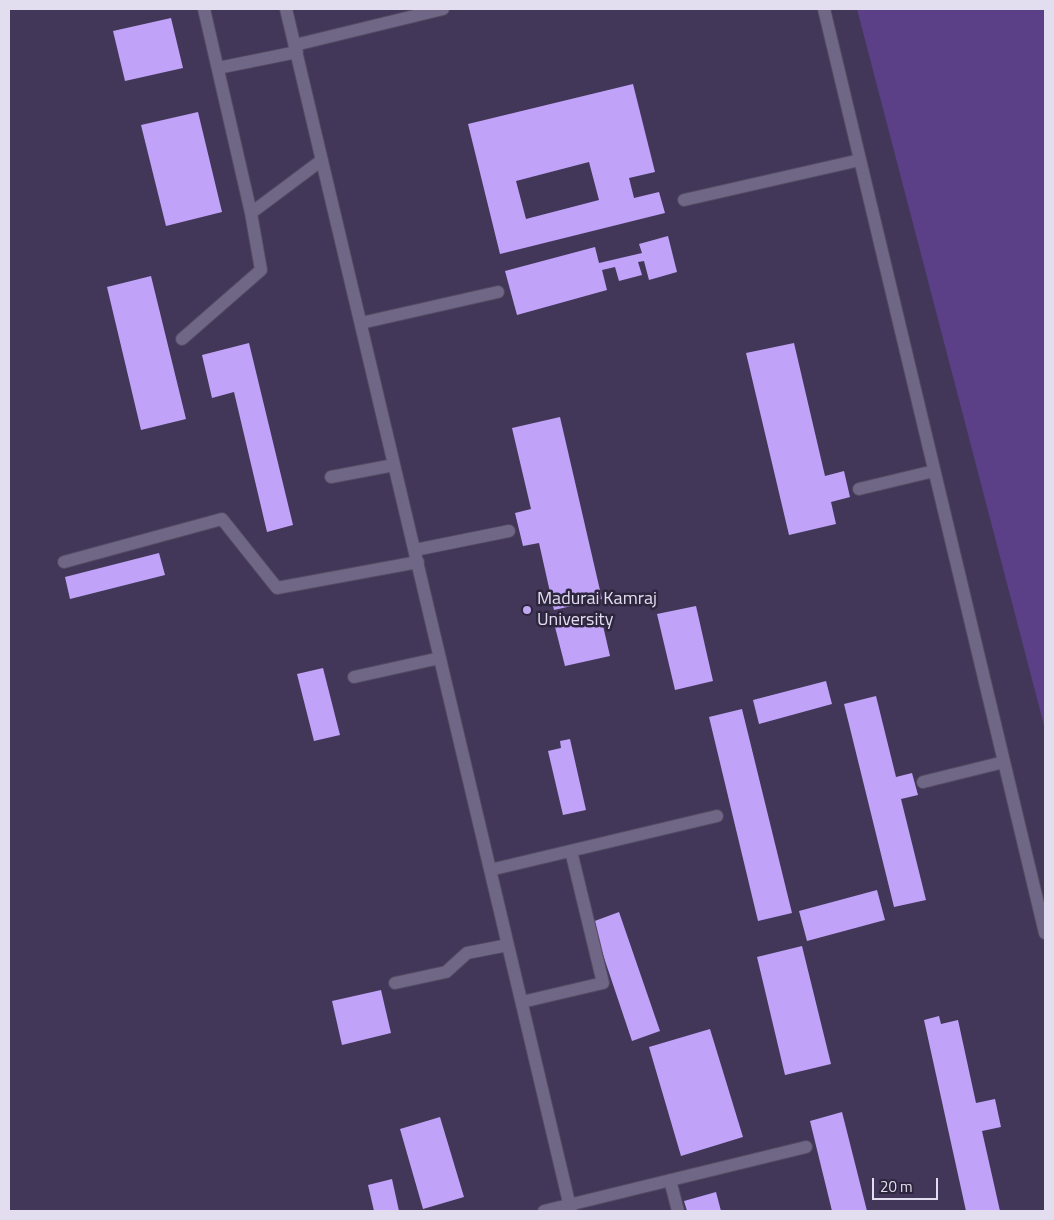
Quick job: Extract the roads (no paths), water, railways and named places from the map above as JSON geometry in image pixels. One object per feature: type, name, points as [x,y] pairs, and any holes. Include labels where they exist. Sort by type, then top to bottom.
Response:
[{"type":"lane","points":[[182,339],[261,270],[251,214],[204,9]]},
{"type":"lane","points":[[286,9],[570,1208]]},
{"type":"lane","points":[[218,68],[442,9]]},
{"type":"lane","points":[[824,9],[1045,933]]},
{"type":"lane","points":[[251,214],[322,160]]},
{"type":"lane","points":[[684,200],[860,160]]},
{"type":"lane","points":[[361,323],[498,292]]},
{"type":"lane","points":[[331,477],[394,465]]},
{"type":"lane","points":[[860,489],[934,471]]},
{"type":"lane","points":[[64,562],[222,519],[277,588],[416,556],[508,531]]},
{"type":"lane","points":[[354,676],[440,658]]},
{"type":"lane","points":[[923,782],[1004,762]]},
{"type":"lane","points":[[490,870],[717,816]]},
{"type":"lane","points":[[522,1002],[603,983],[571,851]]},
{"type":"lane","points":[[395,983],[446,972],[467,953],[508,945]]},
{"type":"lane","points":[[544,1211],[570,1208],[670,1180],[806,1147]]},
{"type":"lane","points":[[670,1180],[678,1211]]},
{"type":"place","name":"Madurai Kamraj University","points":[[527,610]]}]
